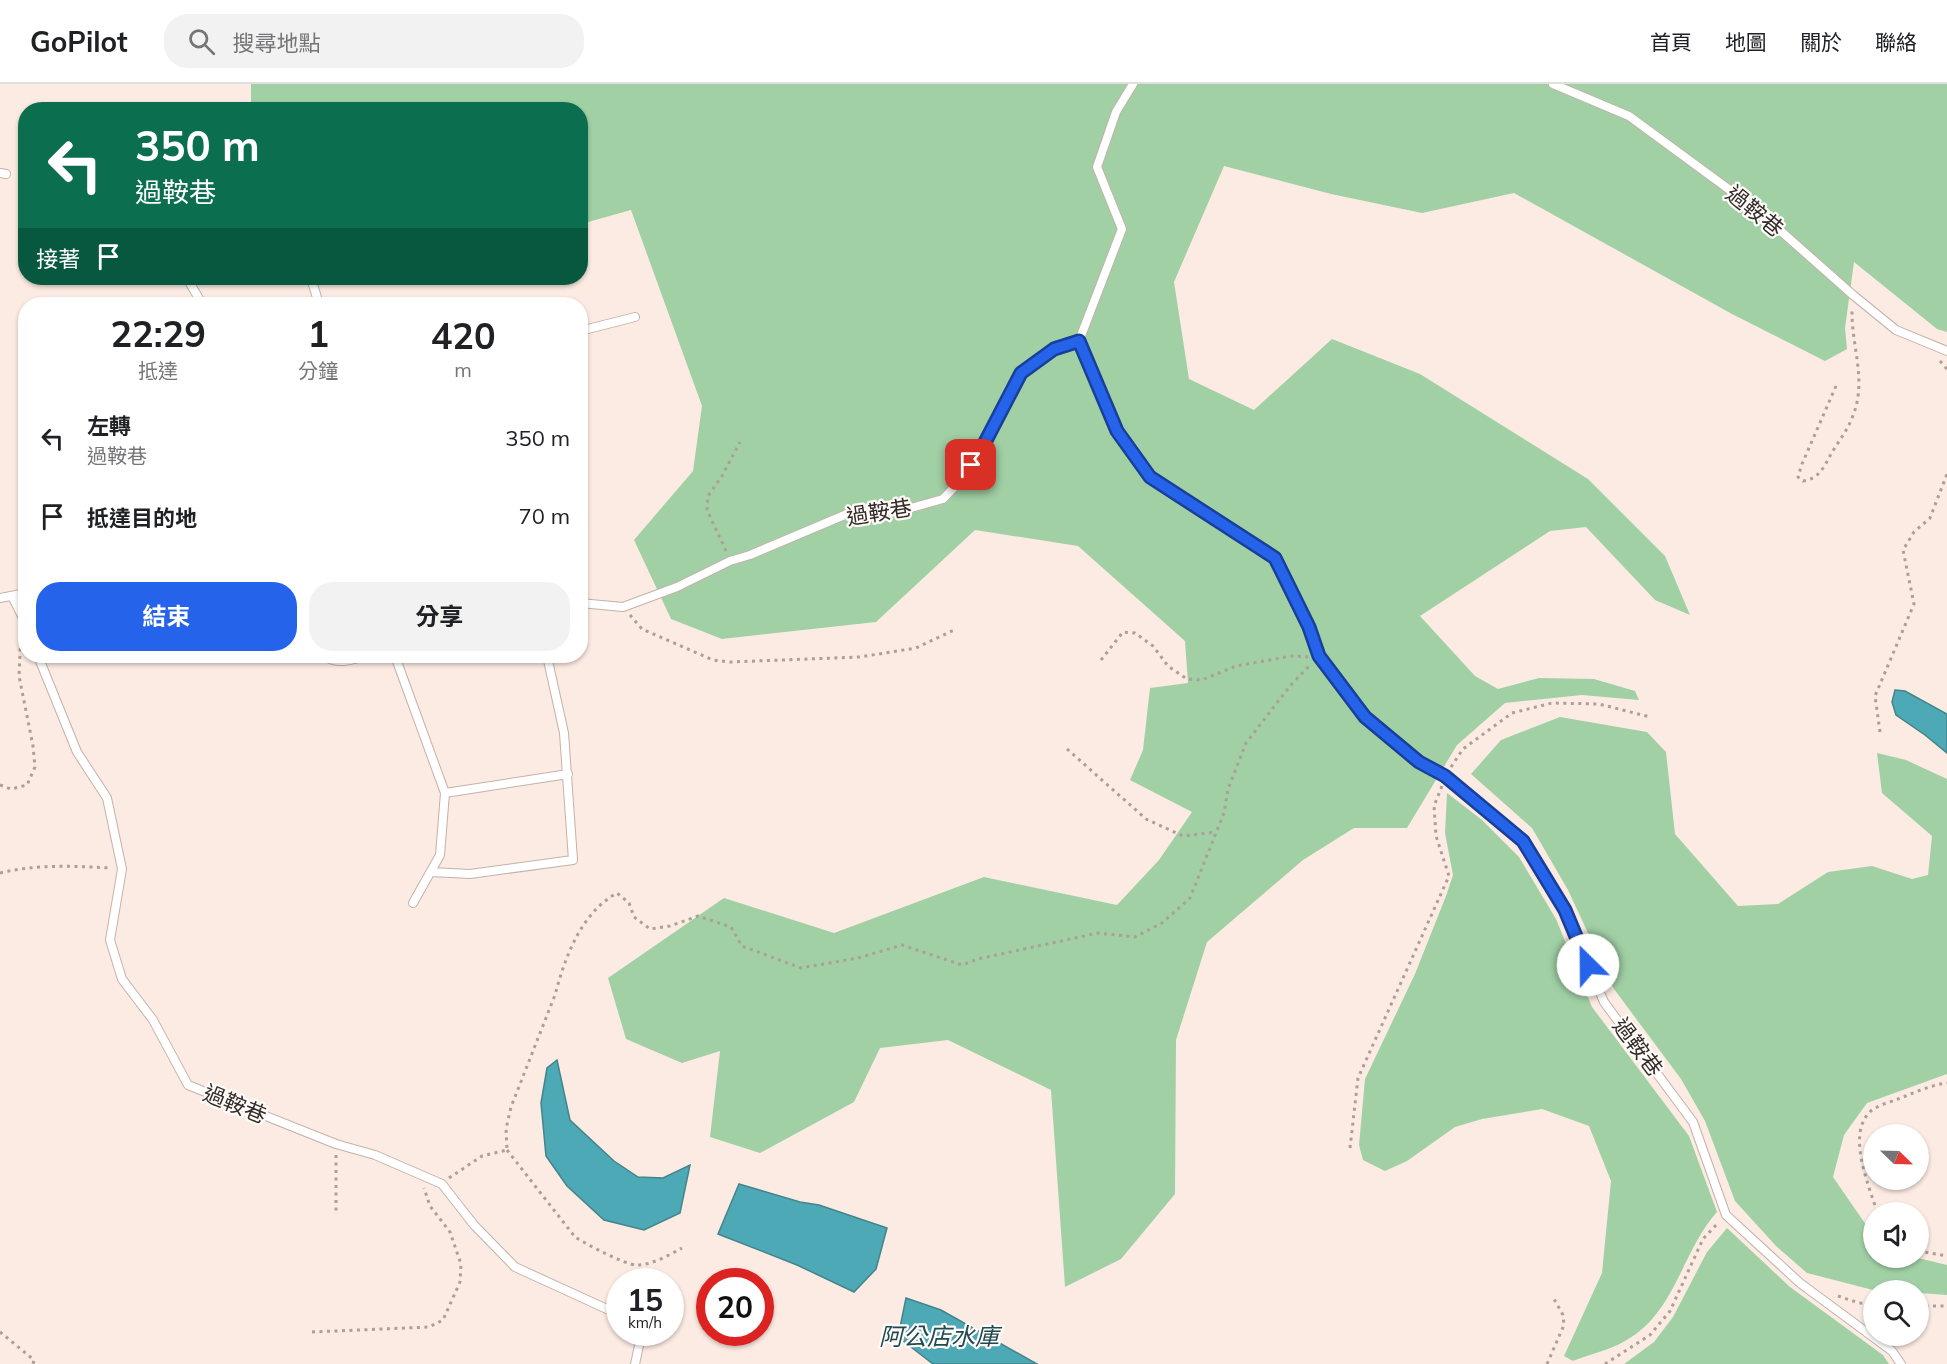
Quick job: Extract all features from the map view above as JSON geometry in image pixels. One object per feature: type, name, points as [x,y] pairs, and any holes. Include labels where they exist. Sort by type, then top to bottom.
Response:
[{"type":"lane","points":[[1079,341],[1122,229],[1097,167],[1116,112],[1133,84]]},
{"type":"lane","name":"過鞍巷","points":[[1553,84],[1629,116],[1757,210],[1896,330],[1947,351]]},
{"type":"lane","points":[[588,330],[635,317]]},
{"type":"lane","name":"過鞍巷","points":[[588,604],[623,607],[677,587],[730,561],[750,555],[847,514],[907,509],[943,499],[961,480],[981,450],[1021,373],[1054,349],[1079,341],[1117,431],[1150,477],[1275,558],[1309,627],[1319,656],[1365,717],[1419,762],[1445,776],[1523,841],[1565,910],[1604,1002],[1693,1122],[1726,1215],[1800,1283],[1892,1351],[1901,1364]]},
{"type":"lane","points":[[0,598],[18,595]]},
{"type":"lane","points":[[12,596],[18,607]]},
{"type":"lane","name":"過鞍巷","points":[[41,663],[77,752],[107,798],[122,869],[110,940],[122,979],[153,1020],[188,1085],[336,1144],[375,1155],[442,1184]]},
{"type":"lane","points":[[398,663],[445,793],[440,855],[413,903]]},
{"type":"lane","points":[[431,872],[470,874],[573,860],[564,733],[549,663]]},
{"type":"lane","points":[[445,793],[568,774]]},
{"type":"lane","points":[[442,1184],[474,1225],[514,1267],[606,1309]]},
{"type":"lane","points":[[635,1364],[639,1346]]},
{"type":"path","points":[[1836,386],[1802,464],[1798,477],[1803,481],[1811,480],[1821,473],[1852,420],[1858,400],[1860,375],[1852,320],[1853,295]]},
{"type":"path","points":[[730,561],[707,510],[708,496],[722,476],[740,442]]},
{"type":"path","points":[[1880,732],[1875,696],[1914,604],[1904,550],[1914,532],[1930,518],[1947,474]]},
{"type":"path","points":[[623,607],[642,628],[713,660],[730,662],[860,657],[916,648],[956,629]]},
{"type":"path","points":[[1101,660],[1123,632],[1135,633],[1153,646],[1168,666],[1187,679],[1202,680],[1236,666],[1292,656],[1305,658],[1319,656]]},
{"type":"path","points":[[682,1248],[663,1258],[636,1265],[587,1245],[575,1237],[507,1150],[506,1129],[511,1107],[581,926],[604,900],[617,893],[629,903],[634,917],[650,929],[670,926],[698,916],[730,927],[742,946],[801,968],[858,958],[902,945],[962,964],[1098,933],[1135,937],[1162,923],[1190,898],[1224,813],[1228,789],[1246,743],[1290,686],[1319,656]]},
{"type":"path","points":[[0,784],[11,789],[27,785],[35,767],[19,676],[20,663]]},
{"type":"path","points":[[1350,1148],[1359,1078],[1449,876],[1436,836],[1434,806],[1445,776],[1463,749],[1512,713],[1552,703],[1599,704],[1650,717]]},
{"type":"path","points":[[1067,749],[1146,819],[1183,836],[1216,832]]},
{"type":"path","points":[[0,873],[23,867],[58,865],[122,869]]},
{"type":"path","points":[[1874,1202],[1861,1158],[1859,1132],[1866,1118],[1873,1109],[1934,1085],[1947,1083]]},
{"type":"path","points":[[336,1144],[336,1215]]},
{"type":"path","points":[[442,1184],[482,1156],[507,1150]]},
{"type":"path","points":[[312,1332],[429,1328],[443,1320],[460,1282],[461,1264],[450,1232],[430,1206],[419,1175]]},
{"type":"path","points":[[1605,1364],[1650,1335],[1670,1311],[1703,1239],[1726,1215]]},
{"type":"path","points":[[1929,1253],[1947,1256]]},
{"type":"path","points":[[1548,1364],[1564,1325],[1563,1315],[1554,1299]]},
{"type":"path","points":[[1929,1306],[1947,1306]]},
{"type":"path","points":[[0,1332],[34,1360],[33,1364]]},
{"type":"green space","points":[[251,84],[1947,84],[1947,332],[1937,329],[1854,262],[1845,328],[1847,349],[1825,361],[1732,314],[1514,193],[1422,213],[1331,194],[1224,166],[1174,282],[1189,379],[1254,410],[1332,339],[1420,374],[1588,479],[1665,556],[1690,615],[1655,600],[1586,527],[1550,531],[1420,616],[1475,676],[1498,689],[1539,678],[1594,679],[1635,691],[1639,700],[1582,695],[1505,703],[1457,745],[1407,828],[1354,828],[1303,860],[1207,942],[1176,1040],[1175,1194],[1121,1259],[1065,1287],[1051,1090],[948,1040],[880,1048],[854,1102],[760,1153],[710,1137],[720,1051],[682,1063],[626,1039],[608,978],[724,898],[834,933],[984,877],[1117,905],[1159,860],[1192,812],[1130,780],[1143,750],[1150,688],[1188,683],[1185,641],[1078,546],[975,530],[876,622],[722,639],[671,619],[634,540],[693,471],[702,406],[631,210],[588,222],[588,102],[251,102]]},
{"type":"green space","points":[[1560,717],[1647,732],[1666,752],[1675,834],[1738,906],[1778,904],[1828,872],[1872,866],[1912,879],[1928,875],[1932,836],[1882,793],[1877,753],[1906,760],[1947,779],[1947,1074],[1867,1103],[1844,1135],[1833,1177],[1863,1220],[1863,1268],[1929,1268],[1929,1261],[1947,1265],[1947,1295],[1929,1294],[1929,1280],[1863,1280],[1863,1287],[1807,1273],[1776,1246],[1735,1201],[1705,1121],[1681,1079],[1614,989],[1568,890],[1532,828],[1471,774],[1501,740]]},
{"type":"green space","points":[[1447,793],[1482,820],[1519,857],[1556,919],[1592,1007],[1689,1136],[1717,1212],[1705,1228],[1656,1315],[1625,1341],[1573,1361],[1564,1356],[1602,1273],[1611,1181],[1589,1126],[1542,1109],[1482,1119],[1455,1127],[1407,1161],[1385,1171],[1363,1160],[1359,1145],[1365,1079],[1415,974],[1453,875],[1445,833]]},
{"type":"green space","points":[[1727,1228],[1790,1287],[1863,1340],[1863,1346],[1871,1346],[1883,1355],[1889,1364],[1624,1364],[1654,1342],[1673,1317],[1707,1252]]},
{"type":"water","points":[[1895,690],[1905,691],[1947,714],[1947,753],[1896,715],[1892,702]]},
{"type":"water","points":[[557,1060],[570,1120],[614,1161],[638,1177],[663,1178],[690,1165],[680,1213],[644,1230],[604,1220],[567,1186],[546,1156],[541,1103],[547,1068]]},
{"type":"water","points":[[739,1184],[800,1202],[819,1205],[887,1228],[876,1269],[854,1292],[797,1265],[718,1234]]},
{"type":"water","name":"阿公店水庫","points":[[906,1298],[941,1310],[1037,1364],[933,1364],[898,1337]]},
{"type":"route","points":[[971,465],[1021,373],[1054,349],[1079,341],[1117,431],[1150,477],[1275,558],[1309,627],[1319,656],[1365,717],[1419,762],[1445,776],[1523,841],[1565,910],[1588,965]]}]
